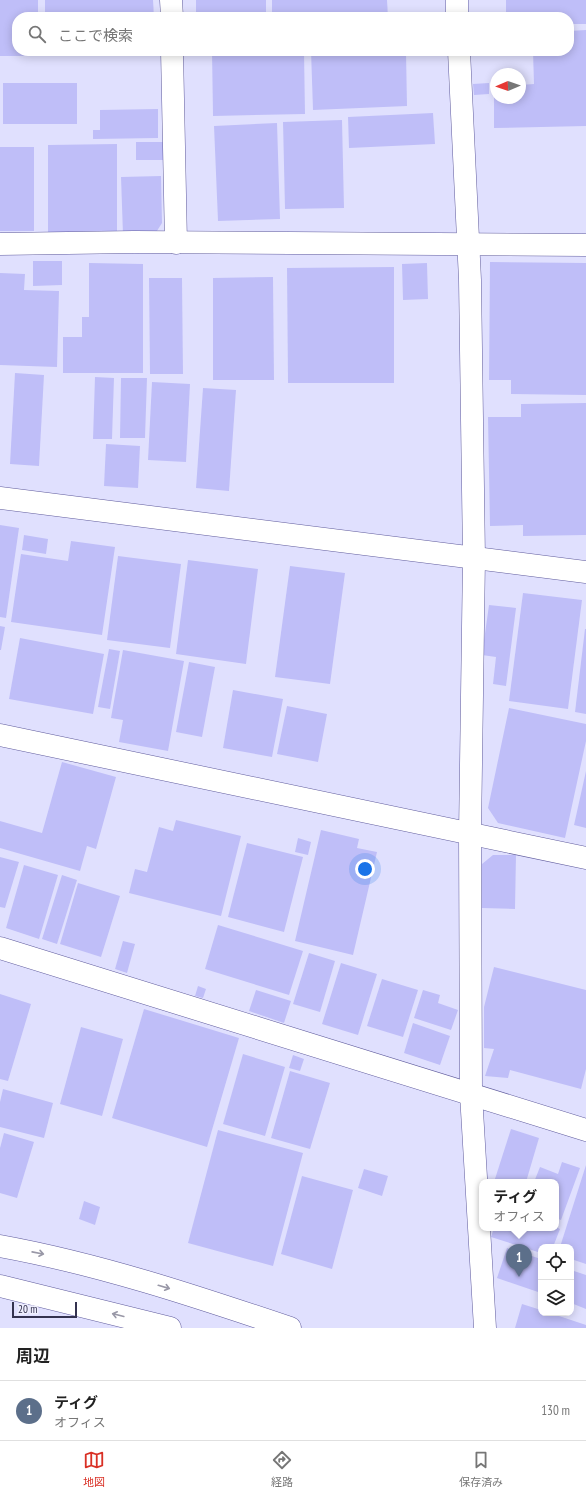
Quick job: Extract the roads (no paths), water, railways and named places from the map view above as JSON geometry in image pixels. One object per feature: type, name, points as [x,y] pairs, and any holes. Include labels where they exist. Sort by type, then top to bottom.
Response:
[{"type":"street","points":[[171,0],[172,12]]},
{"type":"street","points":[[457,0],[457,12]]},
{"type":"street","points":[[172,56],[176,243]]},
{"type":"street","points":[[459,56],[467,244],[470,280],[474,558],[470,833],[471,1094],[479,1228]]},
{"type":"street","points":[[0,244],[134,242],[586,245]]},
{"type":"street","points":[[0,498],[586,572]]},
{"type":"street","points":[[0,735],[586,858]]},
{"type":"street","points":[[0,948],[586,1130]]},
{"type":"street","points":[[479,1231],[485,1328]]},
{"type":"street","points":[[0,1246],[43,1254],[200,1298],[290,1328]]},
{"type":"street","points":[[0,1286],[170,1328]]},
{"type":"place","name":"ティグ","points":[[519,1277]]}]
